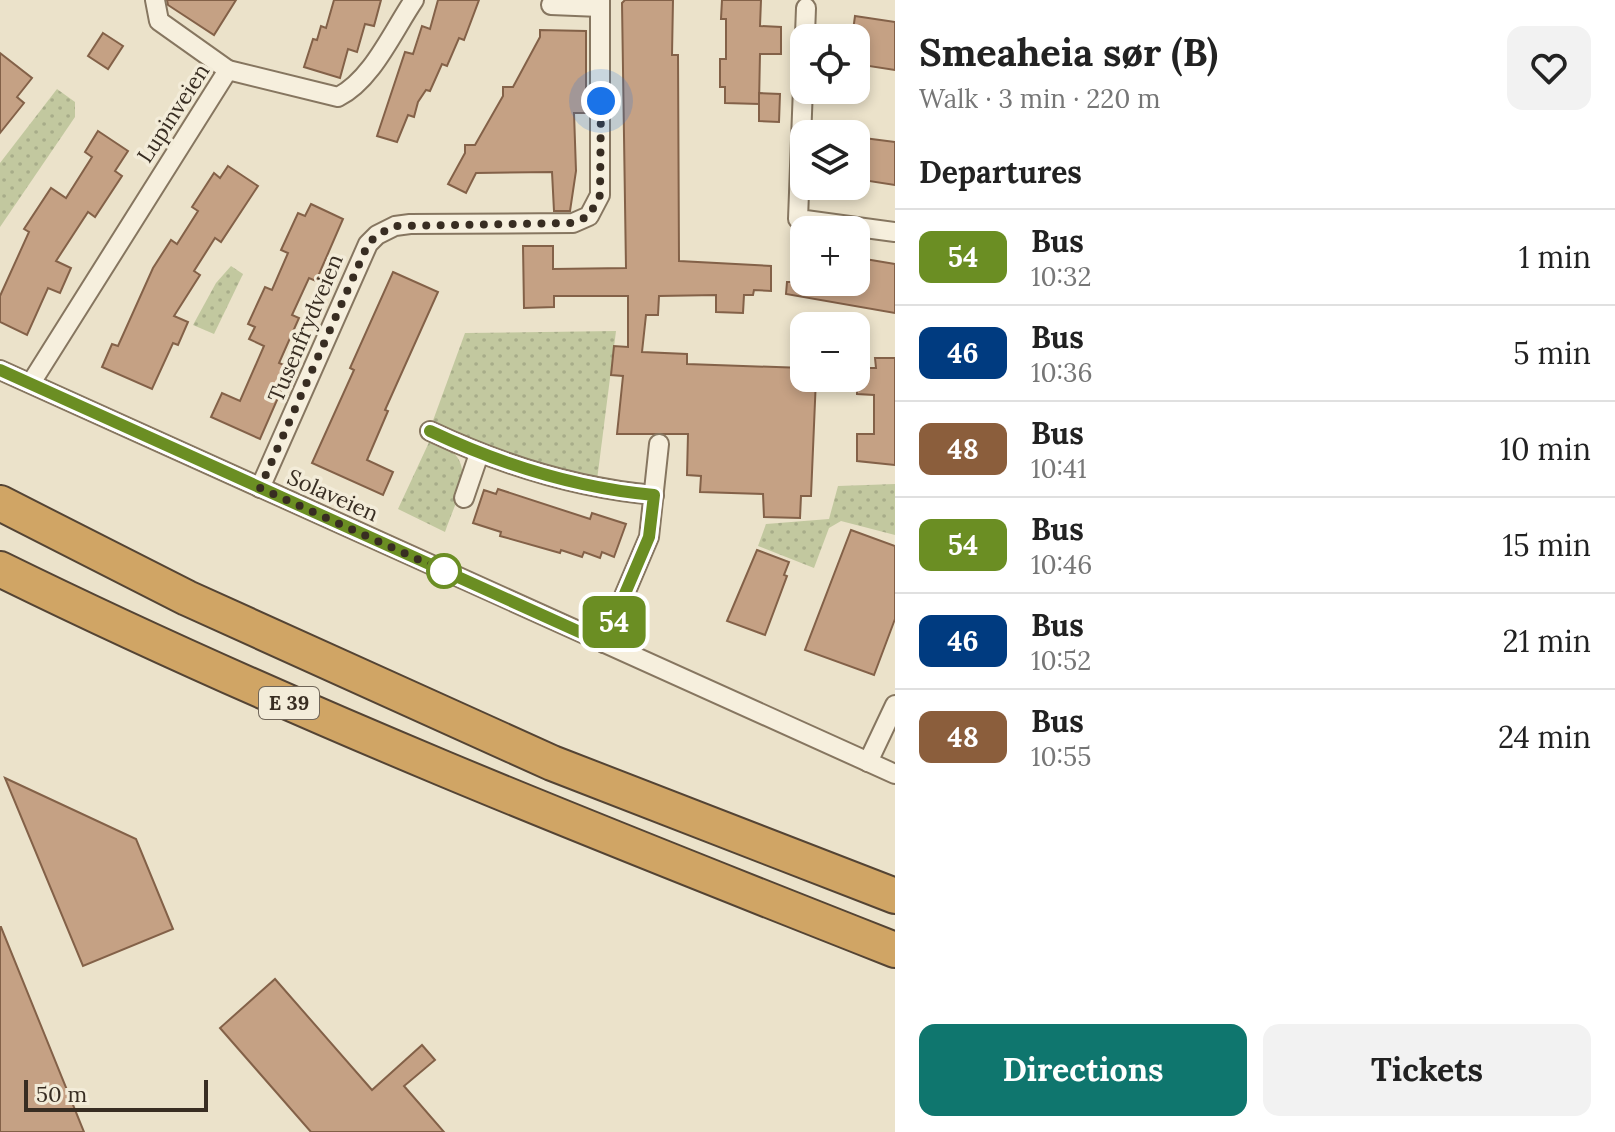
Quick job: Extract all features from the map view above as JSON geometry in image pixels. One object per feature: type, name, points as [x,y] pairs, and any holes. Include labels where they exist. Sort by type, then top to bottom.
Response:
[{"type":"highway","name":"E 39","points":[[0,503],[187,598],[552,763],[895,896]]},
{"type":"highway","name":"E 39","points":[[0,569],[153,644],[276,698],[583,827],[895,950]]},
{"type":"highway","name":"E 39","points":[[761,846],[808,843],[895,875]]},
{"type":"street","points":[[155,0],[159,21],[228,70]]},
{"type":"street","name":"Lupinveien","points":[[31,383],[228,70],[338,97],[351,91],[369,69],[414,0]]},
{"type":"street","points":[[551,5],[600,4]]},
{"type":"street","name":"Tusenfrydveien","points":[[260,488],[354,273],[377,235],[395,226],[410,224],[573,223],[589,216],[600,195],[600,4]]},
{"type":"street","points":[[806,8],[798,219],[895,232]]},
{"type":"street","name":"Solaveien","points":[[0,370],[895,774]]},
{"type":"street","points":[[430,431],[479,454],[599,490],[654,495]]},
{"type":"street","points":[[604,643],[649,537],[659,444]]},
{"type":"street","points":[[464,498],[479,454]]},
{"type":"street","points":[[868,762],[895,705]]},
{"type":"green space","points":[[57,89],[75,102],[75,117],[0,227],[0,163]]},
{"type":"green space","points":[[231,266],[243,274],[214,334],[193,325],[216,283]]},
{"type":"green space","points":[[616,331],[597,480],[481,454],[431,426],[465,333]]},
{"type":"green space","points":[[431,438],[457,456],[462,467],[460,490],[445,532],[398,509]]},
{"type":"green space","points":[[895,484],[895,535],[841,521],[829,528],[814,568],[758,546],[766,524],[829,519],[838,486]]},
{"type":"building","points":[[167,0],[236,0],[214,35],[168,5]]},
{"type":"building","points":[[334,0],[381,0],[374,26],[365,24],[357,52],[348,49],[340,78],[304,67],[313,39],[317,40],[321,26],[326,28]]},
{"type":"building","points":[[438,0],[479,0],[464,40],[459,38],[447,66],[442,64],[430,91],[426,90],[418,102],[414,117],[408,115],[397,142],[377,136],[405,52],[413,54],[422,26],[430,29]]},
{"type":"building","points":[[625,0],[673,0],[672,55],[678,55],[679,261],[771,266],[771,291],[754,290],[753,295],[744,295],[743,313],[716,312],[716,295],[659,296],[658,315],[646,315],[642,352],[687,354],[687,364],[790,368],[790,392],[815,392],[811,496],[801,496],[800,518],[764,517],[763,494],[700,492],[701,476],[687,475],[688,434],[617,434],[623,376],[611,375],[614,346],[628,347],[628,296],[554,296],[554,307],[524,308],[523,246],[553,246],[553,269],[626,268],[622,3]]},
{"type":"building","points":[[722,0],[761,0],[760,26],[781,27],[781,54],[760,54],[759,104],[725,103],[725,87],[720,87],[720,59],[726,59],[726,19],[721,19]]},
{"type":"building","points":[[855,16],[895,22],[895,70],[870,66],[870,24],[854,24]]},
{"type":"building","points":[[540,30],[586,31],[586,113],[574,113],[576,171],[570,211],[554,211],[552,172],[476,173],[466,193],[448,184],[465,153],[465,145],[475,145],[503,96],[503,87],[513,87],[540,37]]},
{"type":"building","points":[[103,33],[123,46],[108,69],[88,56]]},
{"type":"building","points":[[0,53],[32,78],[17,97],[24,103],[0,133]]},
{"type":"building","points":[[759,93],[780,94],[779,122],[759,121]]},
{"type":"building","points":[[98,131],[128,151],[115,171],[122,176],[95,217],[88,212],[56,261],[71,268],[60,293],[48,288],[27,335],[0,322],[0,296],[29,232],[24,229],[51,188],[66,198],[92,157],[85,152]]},
{"type":"building","points":[[870,139],[895,142],[895,185],[870,181]]},
{"type":"building","points":[[228,166],[258,186],[221,242],[215,238],[194,271],[200,275],[174,316],[188,322],[178,345],[173,343],[152,389],[102,367],[112,344],[118,346],[153,268],[171,240],[177,244],[198,211],[192,207],[214,173],[220,178]]},
{"type":"building","points":[[311,204],[343,219],[316,281],[309,278],[292,315],[299,318],[279,363],[291,368],[260,439],[211,417],[222,393],[240,401],[264,346],[249,339],[255,327],[248,324],[265,287],[272,290],[288,253],[281,250],[298,213],[305,216]]},
{"type":"building","points":[[870,260],[895,264],[895,313],[797,296],[870,296]]},
{"type":"building","points":[[393,272],[438,292],[385,410],[388,411],[367,460],[393,472],[383,495],[312,463]]},
{"type":"building","points":[[787,282],[790,282],[790,295],[786,294]]},
{"type":"building","points":[[875,358],[895,358],[895,465],[857,461],[857,434],[874,434],[874,395],[857,392],[870,392],[870,368],[876,368]]},
{"type":"building","points":[[498,489],[590,519],[592,513],[626,524],[614,557],[602,552],[600,558],[584,552],[582,557],[561,550],[560,553],[500,536],[501,532],[473,523],[484,490],[496,494]]},
{"type":"building","points":[[851,530],[895,546],[895,619],[874,675],[805,650]]},
{"type":"building","points":[[757,550],[789,562],[784,575],[787,576],[765,635],[727,621]]},
{"type":"building","points":[[5,778],[136,839],[173,929],[83,966]]},
{"type":"building","points":[[1,927],[84,1132],[0,1132]]},
{"type":"building","points":[[275,979],[372,1090],[422,1045],[435,1060],[404,1086],[444,1132],[311,1132],[220,1028]]},
{"type":"bus line","name":"54","points":[[0,370],[604,643],[649,537],[654,495],[599,490],[517,467],[479,454],[430,431]]},
{"type":"route","points":[[444,571],[260,488],[368,244],[377,235],[395,226],[410,224],[573,223],[589,216],[600,195],[601,101]]}]
